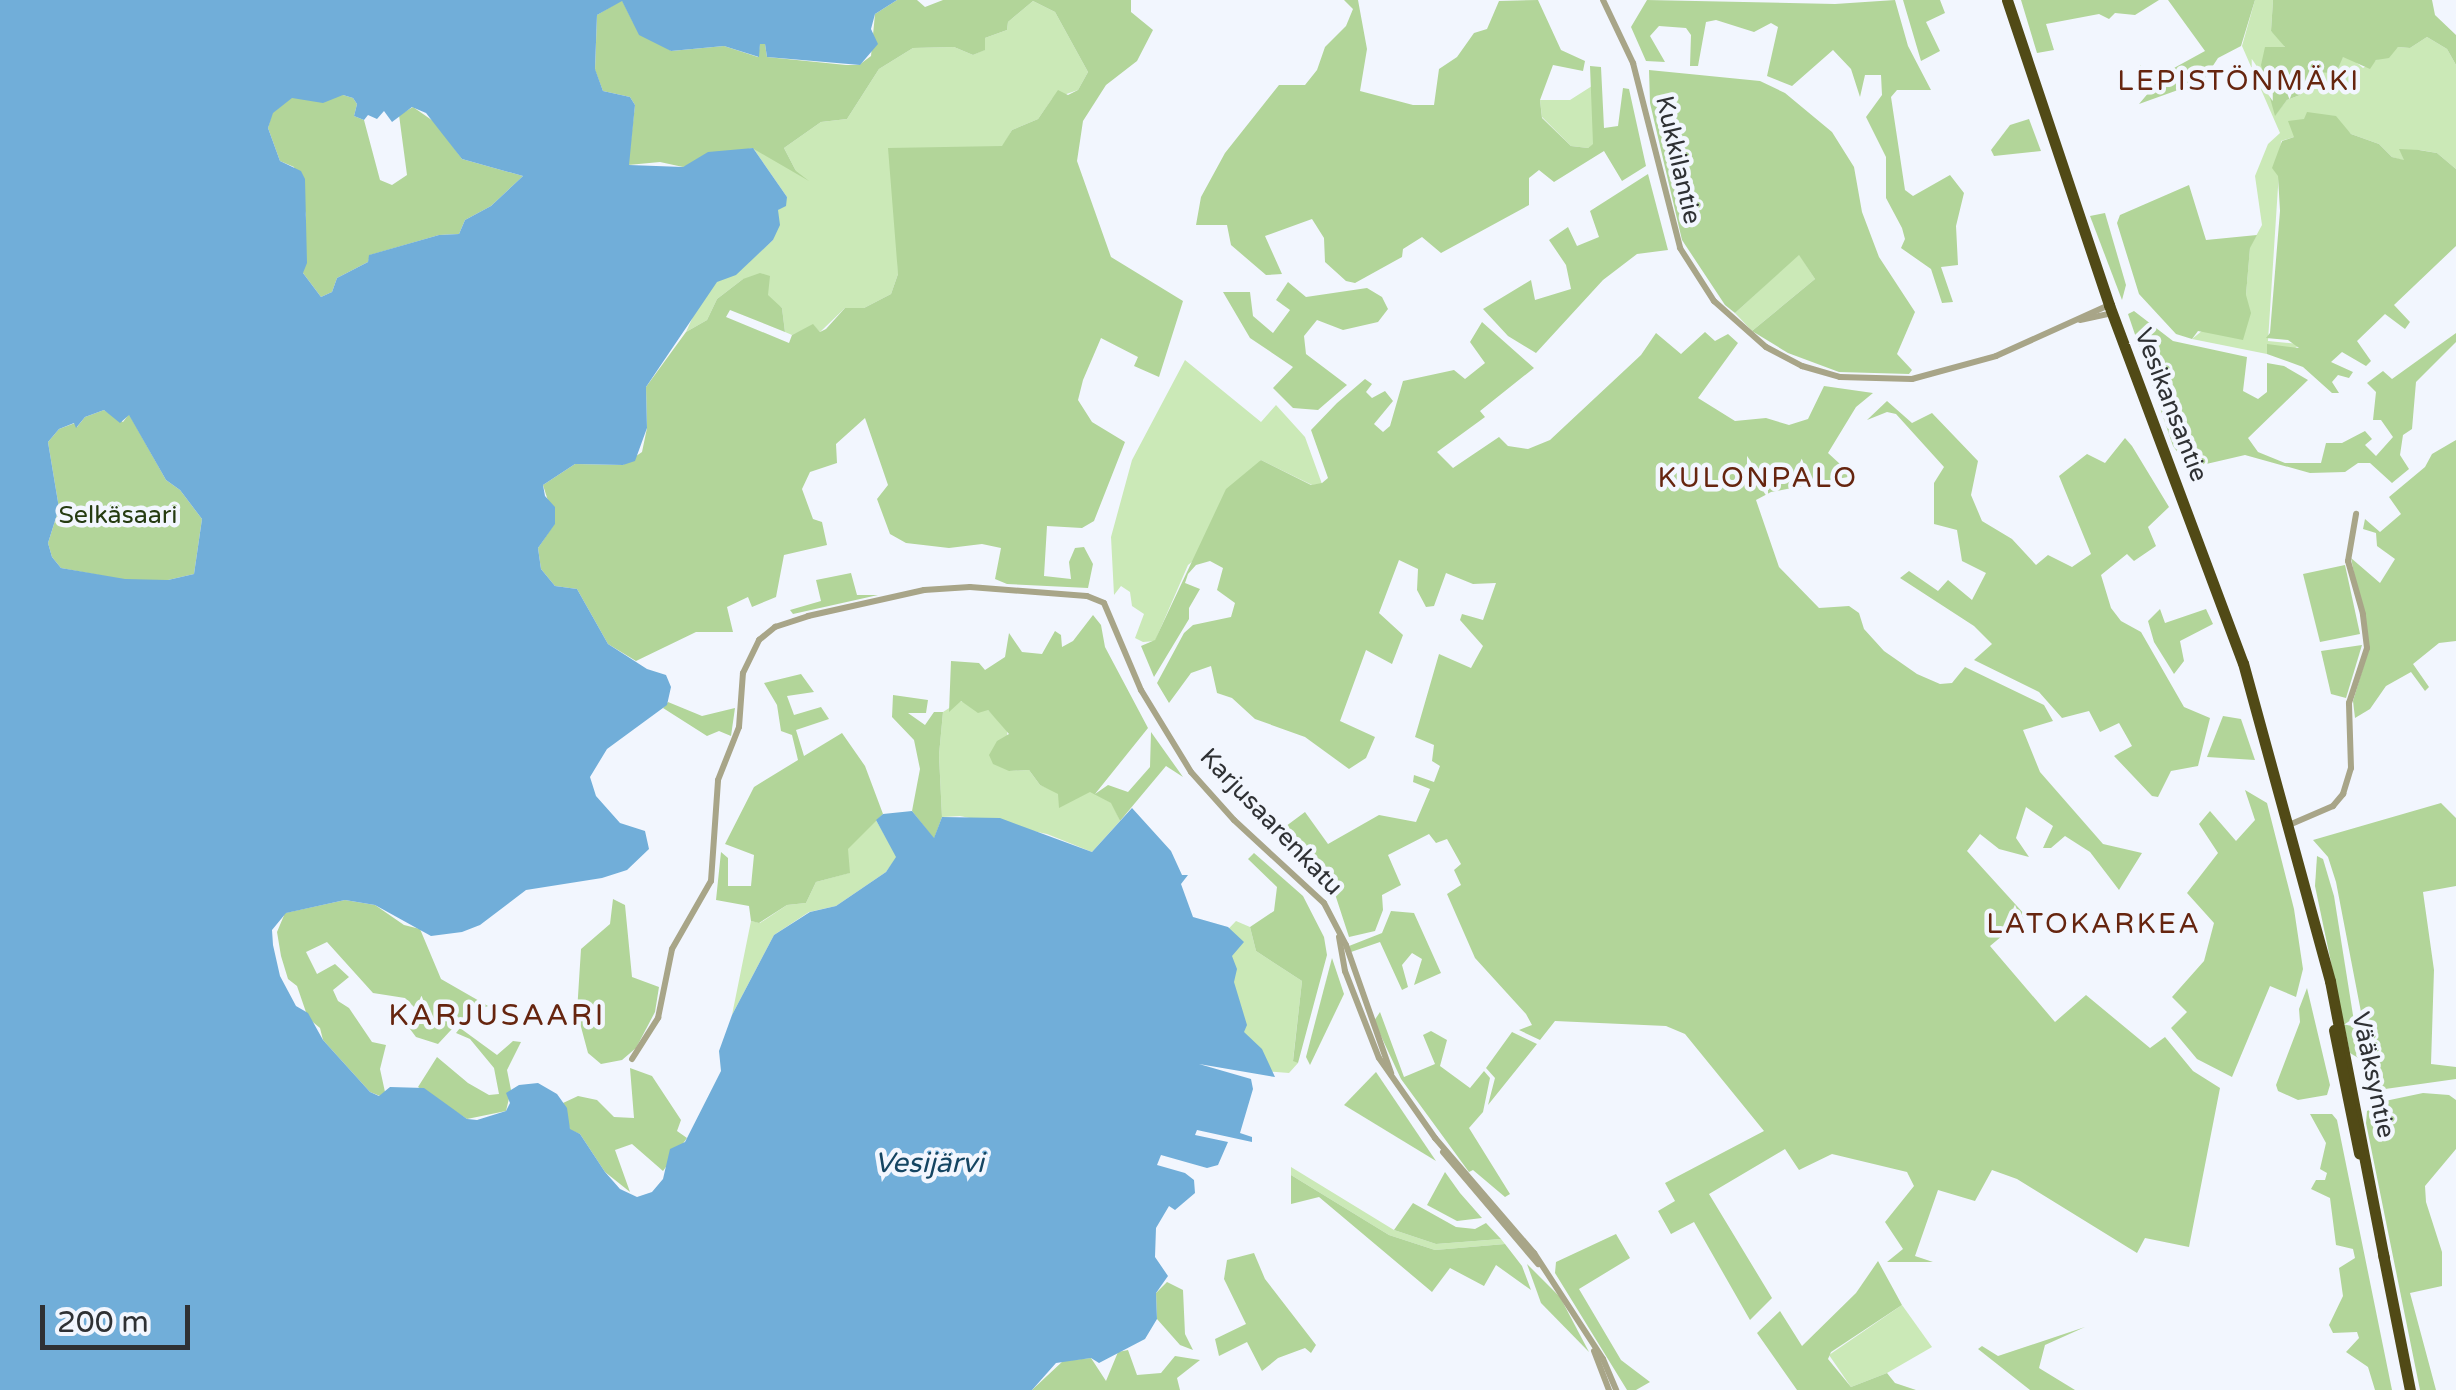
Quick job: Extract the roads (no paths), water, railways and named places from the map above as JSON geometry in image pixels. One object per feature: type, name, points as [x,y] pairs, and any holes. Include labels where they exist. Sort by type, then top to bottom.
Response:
[{"type":"highway","name":"Vesikansantie","points":[[2007,0],[2110,309],[2226,610],[2289,824]]},
{"type":"highway","name":"Vääksyntie","points":[[2289,824],[2348,1059],[2410,1390]]},
{"type":"street","name":"Kukkilantie","points":[[1603,0],[1636,75],[1680,248],[1714,302],[1766,347],[1802,366],[1840,377],[1900,381],[1981,362],[2064,323],[2110,309]]},
{"type":"street","points":[[2289,824],[2324,810],[2344,794],[2348,780],[2350,702],[2366,648],[2363,614],[2348,561],[2356,514]]},
{"type":"street","name":"Karjusaarenkatu","points":[[632,1059],[658,1018],[672,949],[711,882],[718,780],[739,727],[743,673],[750,654],[765,634],[781,624],[924,590],[980,587],[1102,601],[1140,690],[1192,772],[1234,820],[1315,891],[1338,930],[1355,1001],[1379,1058],[1436,1138],[1498,1207],[1543,1268],[1589,1336],[1612,1390]]},
{"type":"water","name":"Vesijärvi","points":[[0,0],[897,0],[875,14],[871,29],[878,44],[860,65],[767,57],[765,44],[760,44],[759,57],[724,46],[671,51],[639,35],[622,1],[597,15],[595,69],[603,91],[630,97],[635,105],[629,165],[683,167],[708,152],[753,148],[787,197],[786,206],[778,210],[780,225],[773,240],[736,275],[717,282],[646,387],[647,428],[635,461],[623,465],[575,464],[543,485],[545,496],[555,507],[555,524],[538,548],[541,569],[555,586],[577,589],[608,644],[647,669],[666,675],[671,687],[667,705],[607,749],[590,777],[596,796],[620,823],[645,831],[649,849],[627,870],[526,890],[480,925],[462,932],[431,936],[375,905],[345,900],[286,913],[272,930],[273,945],[280,976],[296,1006],[308,1013],[323,1040],[370,1092],[379,1096],[390,1087],[424,1088],[467,1119],[477,1120],[506,1111],[510,1103],[506,1093],[519,1085],[538,1083],[557,1094],[567,1108],[570,1129],[580,1134],[605,1172],[620,1189],[637,1197],[652,1192],[663,1179],[670,1149],[685,1142],[721,1071],[719,1051],[732,1015],[774,935],[810,912],[836,906],[886,872],[896,857],[876,820],[883,814],[912,811],[934,838],[942,817],[1000,818],[1092,852],[1132,808],[1171,851],[1182,875],[1188,875],[1181,884],[1193,917],[1228,927],[1244,942],[1232,956],[1237,969],[1234,982],[1247,1025],[1244,1032],[1262,1049],[1275,1077],[1199,1064],[1251,1079],[1253,1089],[1240,1133],[1252,1137],[1252,1142],[1197,1130],[1195,1135],[1228,1142],[1218,1165],[1207,1168],[1161,1155],[1157,1165],[1185,1173],[1194,1180],[1195,1193],[1175,1210],[1169,1206],[1156,1228],[1155,1257],[1168,1276],[1156,1293],[1157,1319],[1145,1339],[1099,1363],[1091,1358],[1056,1363],[1032,1390],[0,1390]],"holes":[[[343,95],[353,98],[357,104],[354,116],[364,120],[368,115],[377,119],[384,111],[392,122],[412,107],[426,113],[462,159],[523,176],[491,206],[465,220],[459,234],[439,235],[369,255],[368,262],[337,278],[332,292],[321,297],[303,273],[307,263],[305,179],[301,171],[280,161],[268,128],[273,113],[292,98],[323,103]],[[104,410],[120,423],[129,415],[166,480],[180,490],[202,519],[194,574],[168,580],[125,579],[61,568],[52,557],[48,543],[59,508],[48,442],[59,429],[74,423],[76,428],[85,417]]]},
{"type":"district","name":"LEPISTÖNMÄKI","points":[[2239,81]]},
{"type":"district","name":"KULONPALO","points":[[1758,478]]},
{"type":"district","name":"LATOKARKEA","points":[[2094,924]]},
{"type":"district","name":"KARJUSAARI","points":[[497,1016]]},
{"type":"park label","name":"Selkäsaari","points":[[118,515]]}]
